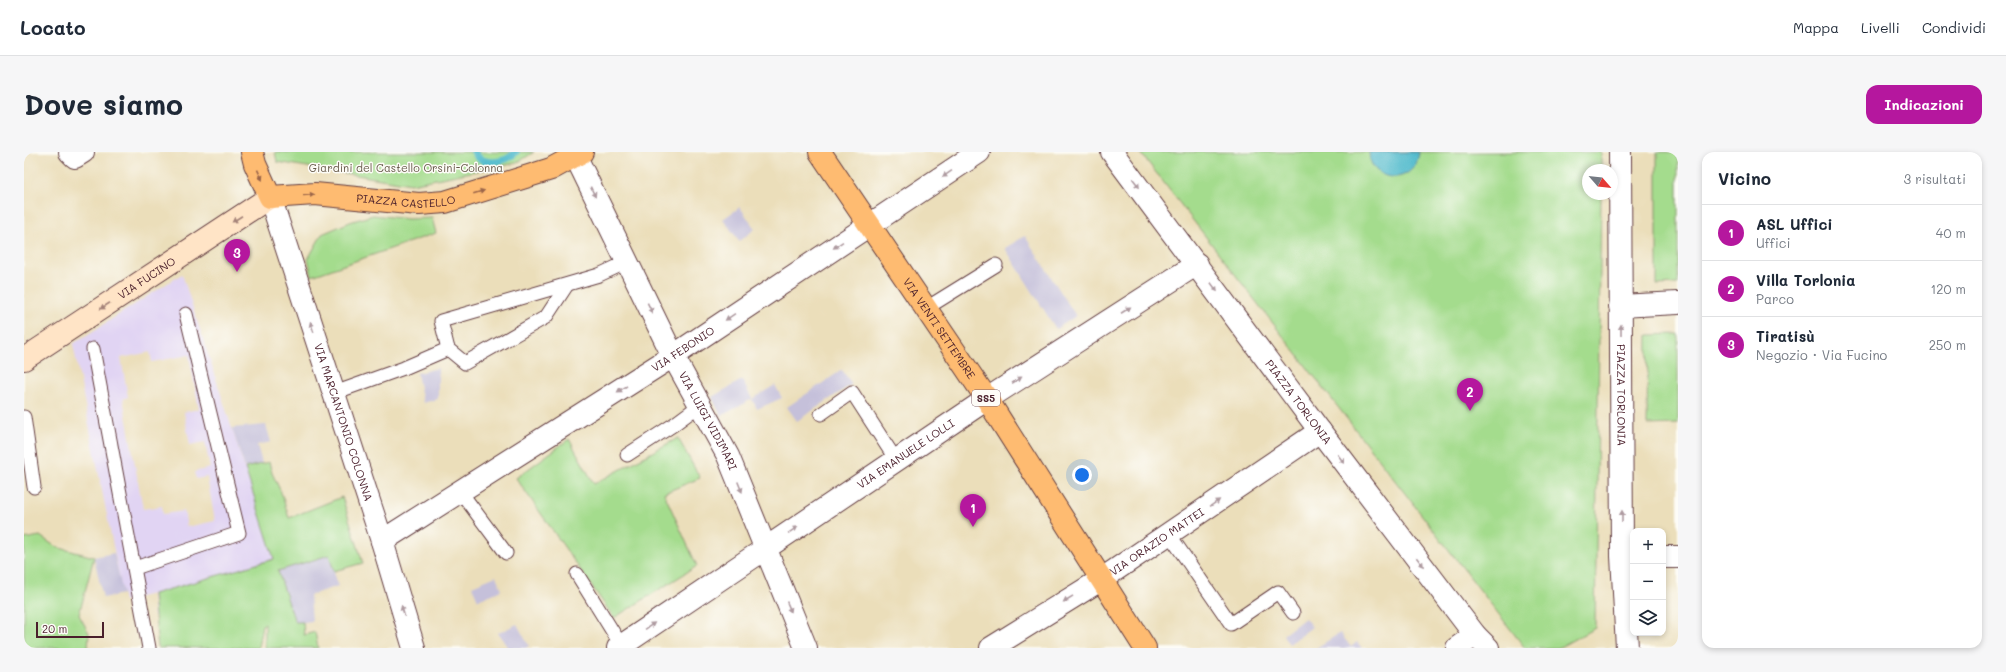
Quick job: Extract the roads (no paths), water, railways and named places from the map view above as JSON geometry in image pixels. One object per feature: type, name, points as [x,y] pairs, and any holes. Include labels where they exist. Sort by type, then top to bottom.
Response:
[{"type":"main road","points":[[252,152],[255,164],[270,197]]},
{"type":"main road","name":"VIA VENTI SETTEMBRE","points":[[820,152],[987,399],[1145,648]]},
{"type":"main road","name":"PIAZZA CASTELLO","points":[[270,197],[315,194],[419,204],[444,202],[551,169],[579,154]]},
{"type":"main road","name":"VIA FUCINO","points":[[24,359],[270,197]]},
{"type":"street","points":[[70,152],[75,157],[83,152]]},
{"type":"street","name":"VIA FEBONIO","points":[[382,541],[673,356],[979,152]]},
{"type":"street","name":"PIAZZA TORLONIA","points":[[1112,152],[1197,264],[1320,431],[1482,641]]},
{"type":"street","name":"PIAZZA TORLONIA","points":[[1620,152],[1620,306],[1628,556],[1623,645]]},
{"type":"street","name":"VIA LUIGI VIDIMARI","points":[[579,154],[627,262],[673,356],[728,456],[764,549],[806,648]]},
{"type":"street","name":"VIA MARCANTONIO COLONNA","points":[[270,197],[382,541],[414,648]]},
{"type":"street","name":"VIA EMANUELE LOLLI","points":[[620,647],[987,399],[1197,264]]},
{"type":"street","points":[[1620,306],[1678,303]]},
{"type":"street","name":"VIA ORAZIO MATTEI","points":[[991,648],[1102,579],[1320,431]]},
{"type":"street","points":[[1666,557],[1678,557]]},
{"type":"street","points":[[1457,648],[1482,641]]},
{"type":"lane","points":[[567,285],[546,317],[464,363],[448,349],[441,321],[599,275],[627,262]]},
{"type":"lane","points":[[925,308],[996,265]]},
{"type":"lane","points":[[135,568],[239,532],[186,314]]},
{"type":"lane","points":[[94,349],[149,648]]},
{"type":"lane","points":[[334,393],[404,368],[448,349]]},
{"type":"lane","points":[[821,414],[852,392],[899,458]]},
{"type":"lane","points":[[862,392],[899,458]]},
{"type":"lane","points":[[627,455],[673,425],[700,405]]},
{"type":"lane","points":[[24,417],[34,487]]},
{"type":"lane","points":[[460,492],[506,553]]},
{"type":"lane","points":[[1169,534],[1231,624],[1278,592],[1293,613]]},
{"type":"lane","points":[[577,574],[620,647]]},
{"type":"water","points":[[1369,152],[1419,152],[1416,163],[1410,171],[1402,176],[1393,177],[1384,175],[1377,171],[1371,163]]},
{"type":"waterway","points":[[474,152],[483,160],[494,162],[506,159],[516,152]]},
{"type":"place","name":"Tiratisù","points":[[237,272]]},
{"type":"place","name":"Villa Torlonia","points":[[1470,411]]},
{"type":"place","name":"ASL Uffici","points":[[973,527]]},
{"type":"park label","name":"Giardini del Castello Orsini-Colonna","points":[[406,168]]}]
